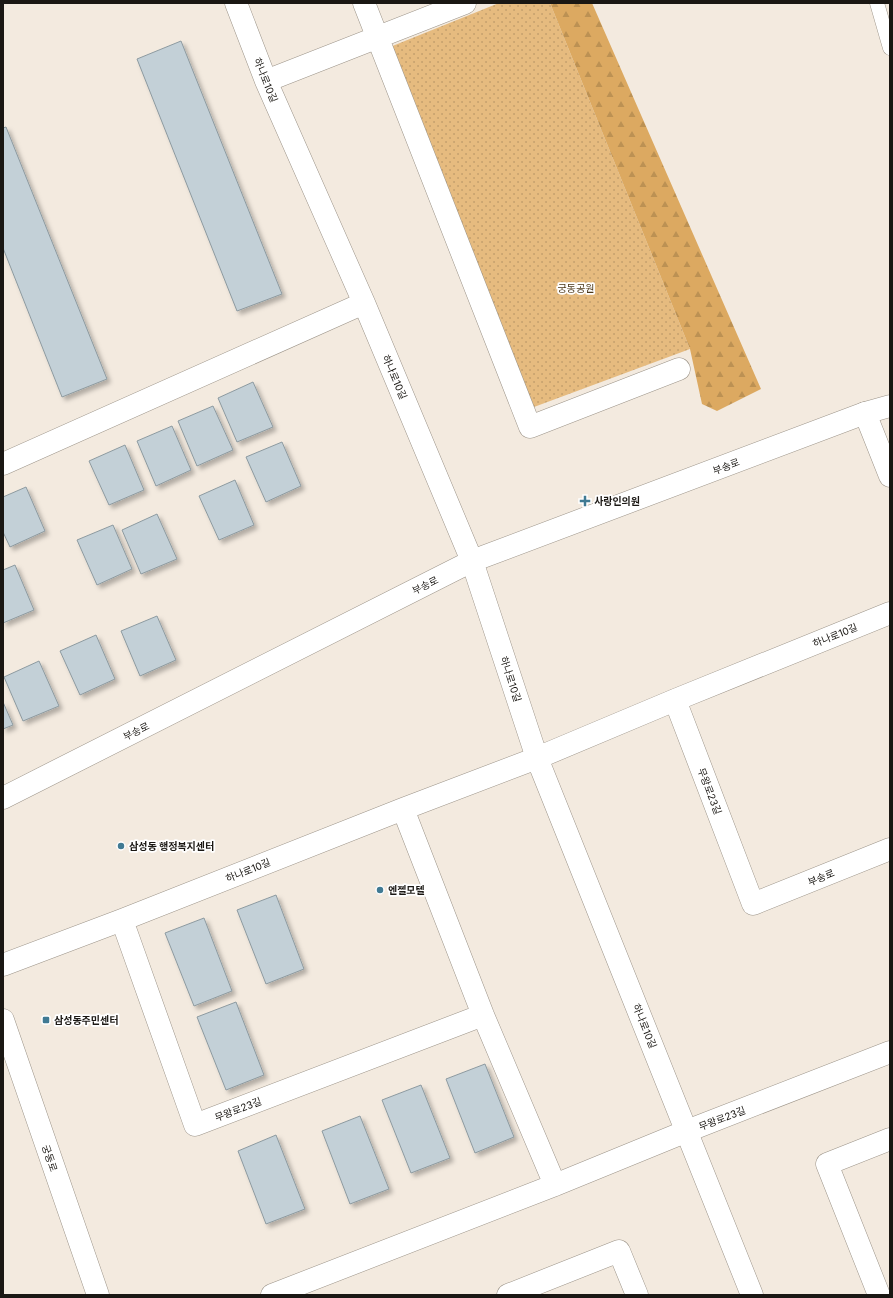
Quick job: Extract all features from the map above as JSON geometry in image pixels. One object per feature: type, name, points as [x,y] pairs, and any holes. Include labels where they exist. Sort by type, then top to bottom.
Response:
[{"type":"street","name":"하나로10길","points":[[236,3],[266,81],[364,303],[472,561],[537,758],[752,1295]]},
{"type":"street","points":[[364,3],[530,427],[679,369]]},
{"type":"street","points":[[266,81],[465,3]]},
{"type":"street","points":[[3,464],[364,303]]},
{"type":"street","name":"부송로","points":[[3,798],[472,561],[865,413],[890,406]]},
{"type":"street","points":[[865,413],[890,476]]},
{"type":"street","name":"하나로10길","points":[[3,965],[537,758],[675,700],[890,613]]},
{"type":"street","name":"무왕로23길","points":[[675,700],[752,904]]},
{"type":"street","points":[[403,809],[483,1015],[555,1185]]},
{"type":"street","name":"부송로","points":[[752,904],[890,849]]},
{"type":"street","name":"무왕로23길","points":[[122,920],[196,1125],[483,1015]]},
{"type":"street","name":"궁동로","points":[[3,1020],[98,1295]]},
{"type":"street","name":"무왕로23길","points":[[272,1295],[319,1287],[555,1185],[890,1052]]},
{"type":"street","points":[[879,1295],[827,1164],[890,1139]]},
{"type":"street","points":[[508,1295],[619,1251],[637,1295]]},
{"type":"street","points":[[886,1295],[890,1294]]},
{"type":"lane","points":[[877,3],[890,48]]},
{"type":"green space","name":"궁동공원","points":[[499,3],[550,3],[690,349],[534,407],[390,47]]},
{"type":"green space","points":[[550,3],[592,3],[761,389],[717,411],[702,404],[690,349]]},
{"type":"building","points":[[181,41],[282,294],[237,311],[137,59]]},
{"type":"building","points":[[6,127],[107,379],[62,397],[3,248],[3,128]]},
{"type":"building","points":[[253,382],[273,427],[237,442],[218,398]]},
{"type":"building","points":[[213,406],[233,450],[197,466],[178,421]]},
{"type":"building","points":[[172,426],[191,470],[156,486],[137,441]]},
{"type":"building","points":[[282,442],[301,486],[266,502],[246,457]]},
{"type":"building","points":[[125,445],[144,490],[109,505],[89,461]]},
{"type":"building","points":[[235,480],[254,525],[219,540],[199,496]]},
{"type":"building","points":[[26,487],[45,531],[10,547],[3,532],[3,497]]},
{"type":"building","points":[[157,514],[177,559],[141,574],[122,530]]},
{"type":"building","points":[[113,525],[132,569],[97,585],[77,540]]},
{"type":"building","points":[[15,565],[34,610],[3,623],[3,570]]},
{"type":"building","points":[[157,616],[176,660],[140,676],[121,631]]},
{"type":"building","points":[[96,635],[115,679],[80,695],[60,651]]},
{"type":"building","points":[[39,661],[59,706],[23,721],[4,677]]},
{"type":"building","points":[[3,702],[13,725],[3,729]]},
{"type":"building","points":[[276,895],[304,969],[266,984],[237,910]]},
{"type":"building","points":[[204,918],[232,991],[194,1006],[165,933]]},
{"type":"building","points":[[236,1002],[264,1075],[226,1090],[197,1017]]},
{"type":"building","points":[[485,1064],[514,1137],[475,1153],[446,1079]]},
{"type":"building","points":[[421,1085],[450,1158],[411,1173],[382,1100]]},
{"type":"building","points":[[360,1116],[389,1189],[350,1204],[322,1131]]},
{"type":"building","points":[[276,1135],[305,1209],[266,1224],[238,1151]]},
{"type":"place","name":"사랑인의원","points":[[585,501]]},
{"type":"place","name":"삼성동 행정복지센터","points":[[121,846]]},
{"type":"place","name":"엔젤모텔","points":[[380,890]]},
{"type":"place","name":"삼성동주민센터","points":[[46,1020]]}]
